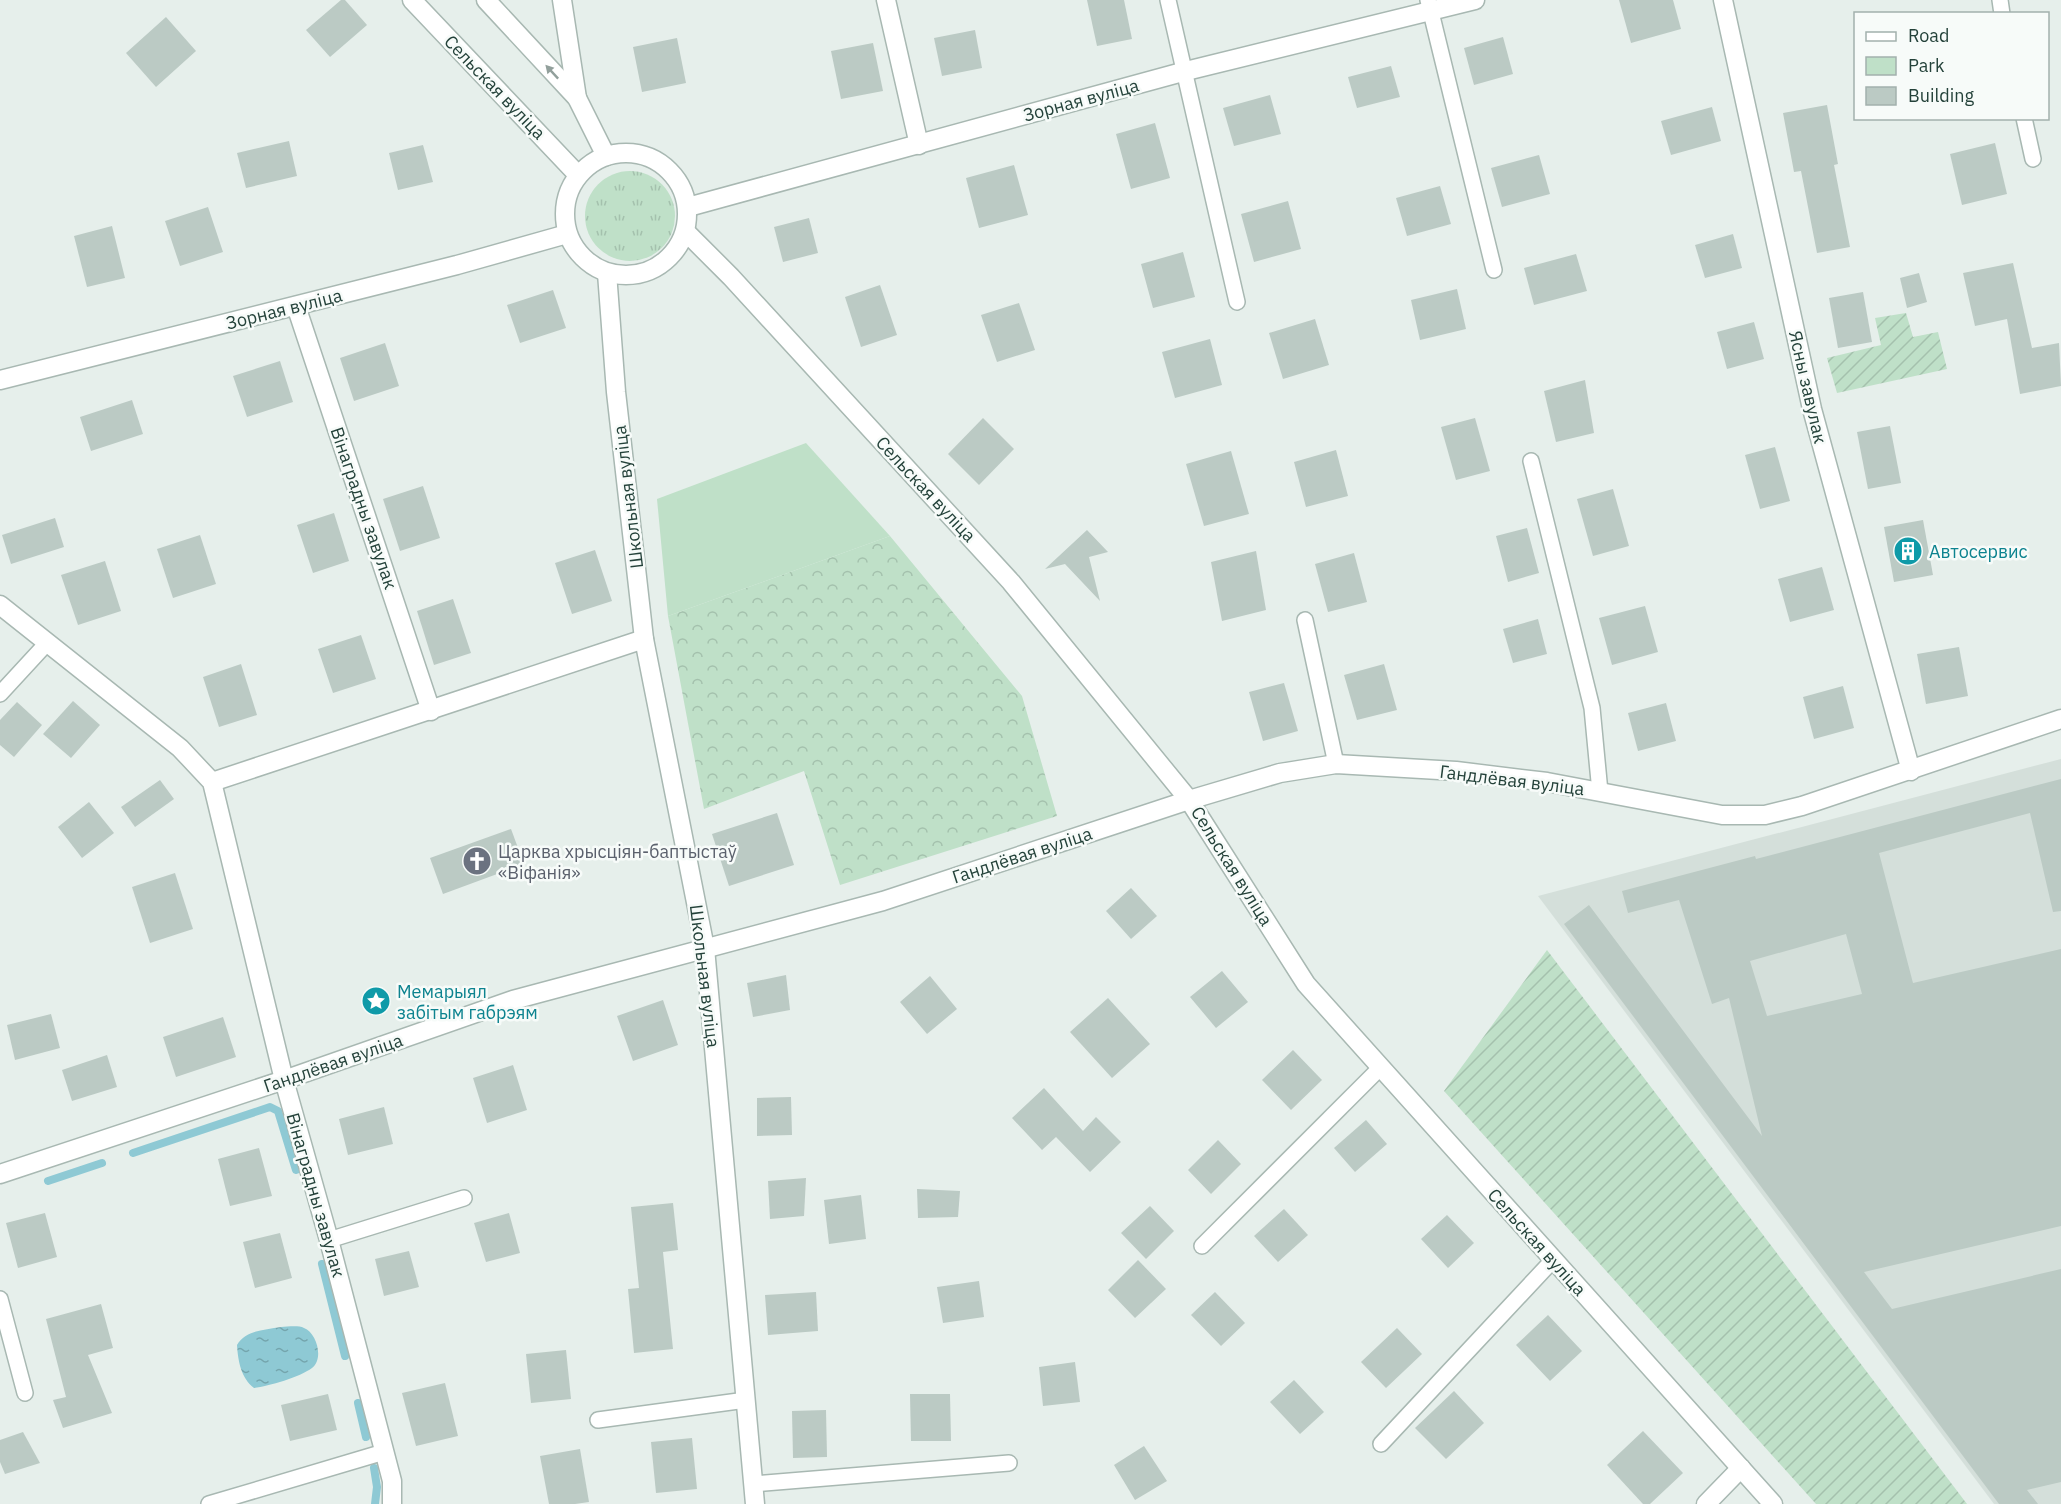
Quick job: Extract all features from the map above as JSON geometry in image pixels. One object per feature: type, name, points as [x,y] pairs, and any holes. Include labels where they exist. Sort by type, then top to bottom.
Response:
[{"type":"street","name":"Сельская вуліца","points":[[412,0],[578,175]]},
{"type":"street","points":[[486,0],[576,98],[606,156]]},
{"type":"street","points":[[562,0],[576,98]]},
{"type":"street","points":[[886,0],[919,145]]},
{"type":"street","name":"Зорная вуліца","points":[[688,207],[1429,5],[1475,0]]},
{"type":"street","name":"Ясны завулак","points":[[1723,0],[1812,409],[1911,771]]},
{"type":"street","points":[[623,152],[646,156],[666,167],[681,185],[688,207],[686,232],[674,254],[655,269],[632,276],[608,273],[590,265],[576,251],[567,234],[564,213],[568,193],[578,175],[591,164],[606,156],[623,152]]},
{"type":"street","name":"Сельская вуліца","points":[[686,232],[731,277],[1011,582],[1190,800],[1306,984],[1773,1504]]},
{"type":"street","name":"Зорная вуліца","points":[[0,380],[457,265],[567,234]]},
{"type":"street","name":"Школьная вуліца","points":[[608,273],[616,392],[644,639],[705,948],[755,1504]]},
{"type":"street","name":"Вінаградны завулак","points":[[296,306],[432,711]]},
{"type":"street","name":"Вінаградны завулак","points":[[0,605],[180,748],[212,782],[284,1080],[329,1240],[392,1481],[392,1504]]},
{"type":"street","points":[[212,782],[644,639]]},
{"type":"street","name":"Гандлёвая вуліца","points":[[0,1174],[284,1080],[513,1000],[883,901],[1190,800],[1281,773],[1336,764],[1456,771],[1547,782],[1722,815],[1765,815],[1802,806],[1911,771],[2061,719]]},
{"type":"street","points":[[1706,1504],[1742,1468]]},
{"type":"lane","points":[[1168,0],[1237,302]]},
{"type":"lane","points":[[1429,5],[1494,270]]},
{"type":"lane","points":[[2024,120],[2033,159]]},
{"type":"lane","points":[[1531,461],[1592,708],[1600,792]]},
{"type":"lane","points":[[1305,620],[1336,764]]},
{"type":"lane","points":[[0,694],[47,643]]},
{"type":"lane","points":[[1202,1246],[1380,1068]]},
{"type":"lane","points":[[329,1240],[464,1198]]},
{"type":"lane","points":[[1381,1444],[1553,1260]]},
{"type":"lane","points":[[0,1299],[25,1393]]},
{"type":"lane","points":[[598,1420],[746,1400]]},
{"type":"lane","points":[[209,1504],[384,1452]]},
{"type":"lane","points":[[753,1484],[1009,1463]]},
{"type":"shaded area","points":[[2061,759],[2061,1504],[1994,1504],[1538,896]]},
{"type":"green space","points":[[630,171],[647,175],[662,184],[671,199],[675,216],[671,233],[662,248],[647,257],[630,261],[613,257],[598,248],[589,233],[585,216],[589,199],[598,184],[613,175]]},
{"type":"green space","points":[[1906,313],[1913,337],[1938,332],[1947,369],[1837,393],[1827,358],[1881,345],[1875,318]]},
{"type":"green space","points":[[806,443],[890,536],[668,616],[657,499]]},
{"type":"green space","points":[[890,536],[1022,696],[1057,816],[840,885],[804,771],[704,809],[668,616]]},
{"type":"green space","points":[[1547,950],[1967,1504],[1816,1504],[1444,1091]]},
{"type":"water","points":[[281,1327],[299,1327],[309,1331],[317,1346],[316,1364],[292,1378],[254,1388],[241,1369],[237,1345],[245,1336]]},
{"type":"building","points":[[341,0],[345,0],[367,25],[330,57],[306,30]]},
{"type":"building","points":[[1087,0],[1124,0],[1132,39],[1097,46]]},
{"type":"building","points":[[1619,0],[1673,0],[1681,29],[1631,43]]},
{"type":"building","points":[[166,17],[196,51],[156,87],[126,53]]},
{"type":"building","points":[[975,30],[982,68],[942,76],[934,38]]},
{"type":"building","points":[[1503,37],[1513,74],[1474,85],[1464,48]]},
{"type":"building","points":[[677,38],[686,83],[642,92],[633,47]]},
{"type":"building","points":[[873,43],[883,91],[841,99],[831,51]]},
{"type":"building","points":[[1391,66],[1400,97],[1357,108],[1348,77]]},
{"type":"building","points":[[1270,95],[1281,134],[1234,146],[1223,108]]},
{"type":"building","points":[[1827,105],[1838,164],[1834,165],[1850,247],[1817,253],[1801,171],[1794,172],[1783,113]]},
{"type":"building","points":[[1712,107],[1721,141],[1671,155],[1661,121]]},
{"type":"building","points":[[1155,123],[1170,178],[1131,189],[1116,134]]},
{"type":"building","points":[[289,141],[297,176],[246,188],[237,153]]},
{"type":"building","points":[[1995,143],[2007,194],[1962,205],[1950,154]]},
{"type":"building","points":[[423,145],[433,182],[398,190],[389,153]]},
{"type":"building","points":[[1539,155],[1550,194],[1502,207],[1491,168]]},
{"type":"building","points":[[1014,165],[1028,215],[979,228],[966,178]]},
{"type":"building","points":[[1440,186],[1451,224],[1407,236],[1396,198]]},
{"type":"building","points":[[1288,201],[1301,249],[1254,262],[1241,214]]},
{"type":"building","points":[[208,207],[223,252],[180,266],[165,221]]},
{"type":"building","points":[[809,218],[818,253],[783,262],[774,227]]},
{"type":"building","points":[[112,226],[125,278],[87,287],[74,236]]},
{"type":"building","points":[[1733,234],[1742,268],[1705,278],[1695,245]]},
{"type":"building","points":[[1183,252],[1195,297],[1153,308],[1141,264]]},
{"type":"building","points":[[1576,254],[1587,291],[1534,305],[1524,268]]},
{"type":"building","points":[[2013,263],[2032,348],[2059,343],[2061,386],[2020,394],[2007,319],[1975,326],[1963,273]]},
{"type":"building","points":[[1919,273],[1927,302],[1907,308],[1900,278]]},
{"type":"building","points":[[880,285],[897,335],[861,347],[845,297]]},
{"type":"building","points":[[1457,289],[1466,329],[1420,340],[1411,300]]},
{"type":"building","points":[[553,290],[566,328],[520,343],[507,305]]},
{"type":"building","points":[[1863,292],[1872,342],[1838,348],[1829,298]]},
{"type":"building","points":[[1019,303],[1035,350],[997,362],[981,315]]},
{"type":"building","points":[[1315,319],[1329,365],[1283,379],[1269,333]]},
{"type":"building","points":[[1754,322],[1764,359],[1727,369],[1717,332]]},
{"type":"building","points":[[1210,339],[1222,385],[1175,398],[1162,352]]},
{"type":"building","points":[[385,343],[399,386],[354,401],[340,358]]},
{"type":"building","points":[[280,361],[293,402],[247,417],[233,376]]},
{"type":"building","points":[[1585,380],[1594,433],[1556,442],[1544,391]]},
{"type":"building","points":[[132,400],[143,434],[91,451],[80,417]]},
{"type":"building","points":[[983,418],[1014,449],[979,485],[948,454]]},
{"type":"building","points":[[1475,418],[1490,471],[1456,480],[1441,427]]},
{"type":"building","points":[[1890,426],[1901,483],[1868,489],[1857,432]]},
{"type":"building","points":[[1775,447],[1790,501],[1760,509],[1745,455]]},
{"type":"building","points":[[1336,450],[1348,496],[1306,507],[1294,462]]},
{"type":"building","points":[[1231,451],[1249,514],[1204,526],[1186,464]]},
{"type":"building","points":[[423,486],[440,538],[400,551],[383,499]]},
{"type":"building","points":[[1613,489],[1629,546],[1593,556],[1577,499]]},
{"type":"building","points":[[334,513],[349,561],[313,573],[297,525]]},
{"type":"building","points":[[55,518],[64,547],[11,564],[2,535]]},
{"type":"building","name":"Автосервис","points":[[1923,520],[1933,575],[1894,582],[1884,527]]},
{"type":"building","points":[[1527,528],[1539,573],[1508,582],[1496,536]]},
{"type":"building","points":[[1087,530],[1108,552],[1089,557],[1100,601],[1065,564],[1045,569]]},
{"type":"building","points":[[200,535],[216,584],[173,598],[157,549]]},
{"type":"building","points":[[595,550],[612,601],[572,614],[555,563]]},
{"type":"building","points":[[1256,551],[1266,610],[1222,621],[1211,562]]},
{"type":"building","points":[[1354,553],[1367,602],[1328,612],[1315,564]]},
{"type":"building","points":[[105,561],[121,611],[78,625],[61,575]]},
{"type":"building","points":[[1822,567],[1834,610],[1790,622],[1778,579]]},
{"type":"building","points":[[453,599],[471,653],[434,665],[417,611]]},
{"type":"building","points":[[1645,606],[1658,652],[1612,665],[1599,618]]},
{"type":"building","points":[[1538,619],[1547,654],[1513,663],[1503,629]]},
{"type":"building","points":[[361,635],[376,679],[333,693],[318,649]]},
{"type":"building","points":[[1959,647],[1968,696],[1926,704],[1917,654]]},
{"type":"building","points":[[241,664],[257,715],[219,727],[203,677]]},
{"type":"building","points":[[1384,664],[1397,710],[1357,720],[1344,675]]},
{"type":"building","points":[[1284,683],[1298,731],[1263,741],[1249,692]]},
{"type":"building","points":[[1843,686],[1854,728],[1814,739],[1803,697]]},
{"type":"building","points":[[73,701],[100,725],[71,758],[43,734]]},
{"type":"building","points":[[17,702],[42,725],[14,757],[0,745],[0,720]]},
{"type":"building","points":[[1666,703],[1676,741],[1638,751],[1628,713]]},
{"type":"building","points":[[2061,779],[2061,911],[2053,912],[2030,813],[1879,853],[1913,983],[2061,949],[2061,1226],[1864,1272],[1892,1309],[2061,1269],[2061,1482],[2027,1490],[2038,1504],[1999,1504],[1564,924],[1589,905],[1762,1136],[1729,998],[1712,1004],[1679,900],[1628,913],[1622,891],[1755,856],[1756,859]],"holes":[[[1846,934],[1862,994],[1767,1016],[1750,961]]]},
{"type":"building","points":[[160,780],[174,799],[135,827],[121,807]]},
{"type":"building","points":[[89,802],[114,833],[82,858],[58,827]]},
{"type":"building","points":[[777,813],[794,865],[729,886],[712,834]]},
{"type":"building","name":"Царква хрысціян-баптыстаў «Віфанія»","points":[[511,829],[524,864],[443,894],[430,858]]},
{"type":"building","points":[[175,873],[193,929],[150,943],[132,887]]},
{"type":"building","points":[[1131,888],[1157,916],[1131,939],[1106,911]]},
{"type":"building","points":[[1222,971],[1248,1002],[1216,1028],[1190,997]]},
{"type":"building","points":[[786,975],[790,1010],[753,1017],[747,983]]},
{"type":"building","points":[[930,976],[957,1009],[927,1034],[900,1002]]},
{"type":"building","points":[[1108,998],[1150,1044],[1112,1078],[1070,1032]]},
{"type":"building","points":[[663,1000],[678,1045],[633,1061],[617,1016]]},
{"type":"building","points":[[51,1014],[60,1048],[15,1060],[7,1025]]},
{"type":"building","points":[[223,1017],[236,1057],[176,1077],[163,1037]]},
{"type":"building","points":[[1293,1050],[1322,1080],[1291,1110],[1262,1080]]},
{"type":"building","points":[[107,1055],[117,1087],[72,1101],[62,1070]]},
{"type":"building","points":[[513,1065],[527,1110],[487,1123],[473,1078]]},
{"type":"building","points":[[1044,1088],[1083,1131],[1096,1117],[1121,1142],[1090,1172],[1056,1137],[1042,1150],[1012,1118]]},
{"type":"building","points":[[791,1097],[792,1135],[757,1136],[757,1098]]},
{"type":"building","points":[[384,1107],[393,1144],[348,1155],[339,1119]]},
{"type":"building","points":[[1366,1120],[1387,1144],[1355,1172],[1334,1148]]},
{"type":"building","points":[[1218,1140],[1241,1164],[1211,1194],[1188,1170]]},
{"type":"building","points":[[259,1148],[272,1196],[230,1206],[218,1159]]},
{"type":"building","points":[[806,1178],[804,1216],[770,1219],[768,1181]]},
{"type":"building","points":[[917,1189],[960,1191],[958,1217],[918,1218]]},
{"type":"building","points":[[861,1195],[866,1239],[829,1244],[824,1200]]},
{"type":"building","points":[[673,1203],[678,1250],[663,1252],[673,1349],[634,1353],[628,1289],[639,1288],[631,1207]]},
{"type":"building","points":[[1150,1206],[1174,1231],[1146,1259],[1121,1233]]},
{"type":"building","points":[[1284,1209],[1308,1235],[1278,1262],[1254,1236]]},
{"type":"building","points":[[45,1213],[57,1257],[18,1268],[6,1223]]},
{"type":"building","points":[[509,1213],[520,1253],[486,1262],[474,1223]]},
{"type":"building","points":[[1447,1215],[1474,1243],[1448,1268],[1421,1239]]},
{"type":"building","points":[[280,1233],[292,1278],[255,1288],[243,1242]]},
{"type":"building","points":[[409,1251],[419,1287],[384,1296],[375,1259]]},
{"type":"building","points":[[1138,1260],[1166,1289],[1135,1318],[1108,1290]]},
{"type":"building","points":[[979,1281],[984,1317],[943,1323],[937,1287]]},
{"type":"building","points":[[816,1292],[818,1331],[768,1335],[765,1295]]},
{"type":"building","points":[[1215,1292],[1245,1323],[1221,1346],[1191,1315]]},
{"type":"building","points":[[101,1304],[113,1348],[88,1355],[112,1413],[63,1428],[53,1400],[66,1397],[46,1319]]},
{"type":"building","points":[[1548,1315],[1582,1351],[1550,1381],[1516,1345]]},
{"type":"building","points":[[1397,1328],[1422,1354],[1386,1388],[1361,1362]]},
{"type":"building","points":[[566,1350],[571,1399],[531,1403],[526,1354]]},
{"type":"building","points":[[1075,1362],[1080,1402],[1043,1406],[1039,1367]]},
{"type":"building","points":[[1294,1380],[1324,1412],[1300,1434],[1270,1402]]},
{"type":"building","points":[[445,1383],[458,1436],[416,1446],[402,1393]]},
{"type":"building","points":[[1454,1391],[1484,1423],[1446,1459],[1415,1428]]},
{"type":"building","points":[[328,1394],[337,1430],[290,1441],[281,1405]]},
{"type":"building","points":[[910,1394],[950,1394],[951,1441],[911,1441]]},
{"type":"building","points":[[826,1410],[827,1457],[793,1458],[792,1411]]},
{"type":"building","points":[[1643,1431],[1683,1473],[1650,1504],[1643,1504],[1607,1465]]},
{"type":"building","points":[[23,1432],[40,1463],[5,1474],[0,1462],[0,1440]]},
{"type":"building","points":[[692,1438],[697,1489],[656,1493],[651,1442]]},
{"type":"building","points":[[1144,1446],[1167,1481],[1135,1500],[1114,1465]]},
{"type":"building","points":[[580,1449],[589,1502],[549,1504],[540,1456]]},
{"type":"waterway","points":[[133,1153],[270,1107],[278,1111],[296,1170]]},
{"type":"waterway","points":[[48,1181],[102,1163]]},
{"type":"waterway","points":[[322,1264],[345,1356]]},
{"type":"waterway","points":[[358,1403],[366,1437]]},
{"type":"waterway","points":[[374,1468],[377,1487],[375,1504]]},
{"type":"place","name":"Автосервис","points":[[1908,551]]},
{"type":"place","name":"Царква хрысціян-баптыстаў «Віфанія»","points":[[477,861]]},
{"type":"place","name":"Мемарыял забітым габрэям","points":[[376,1001]]}]
